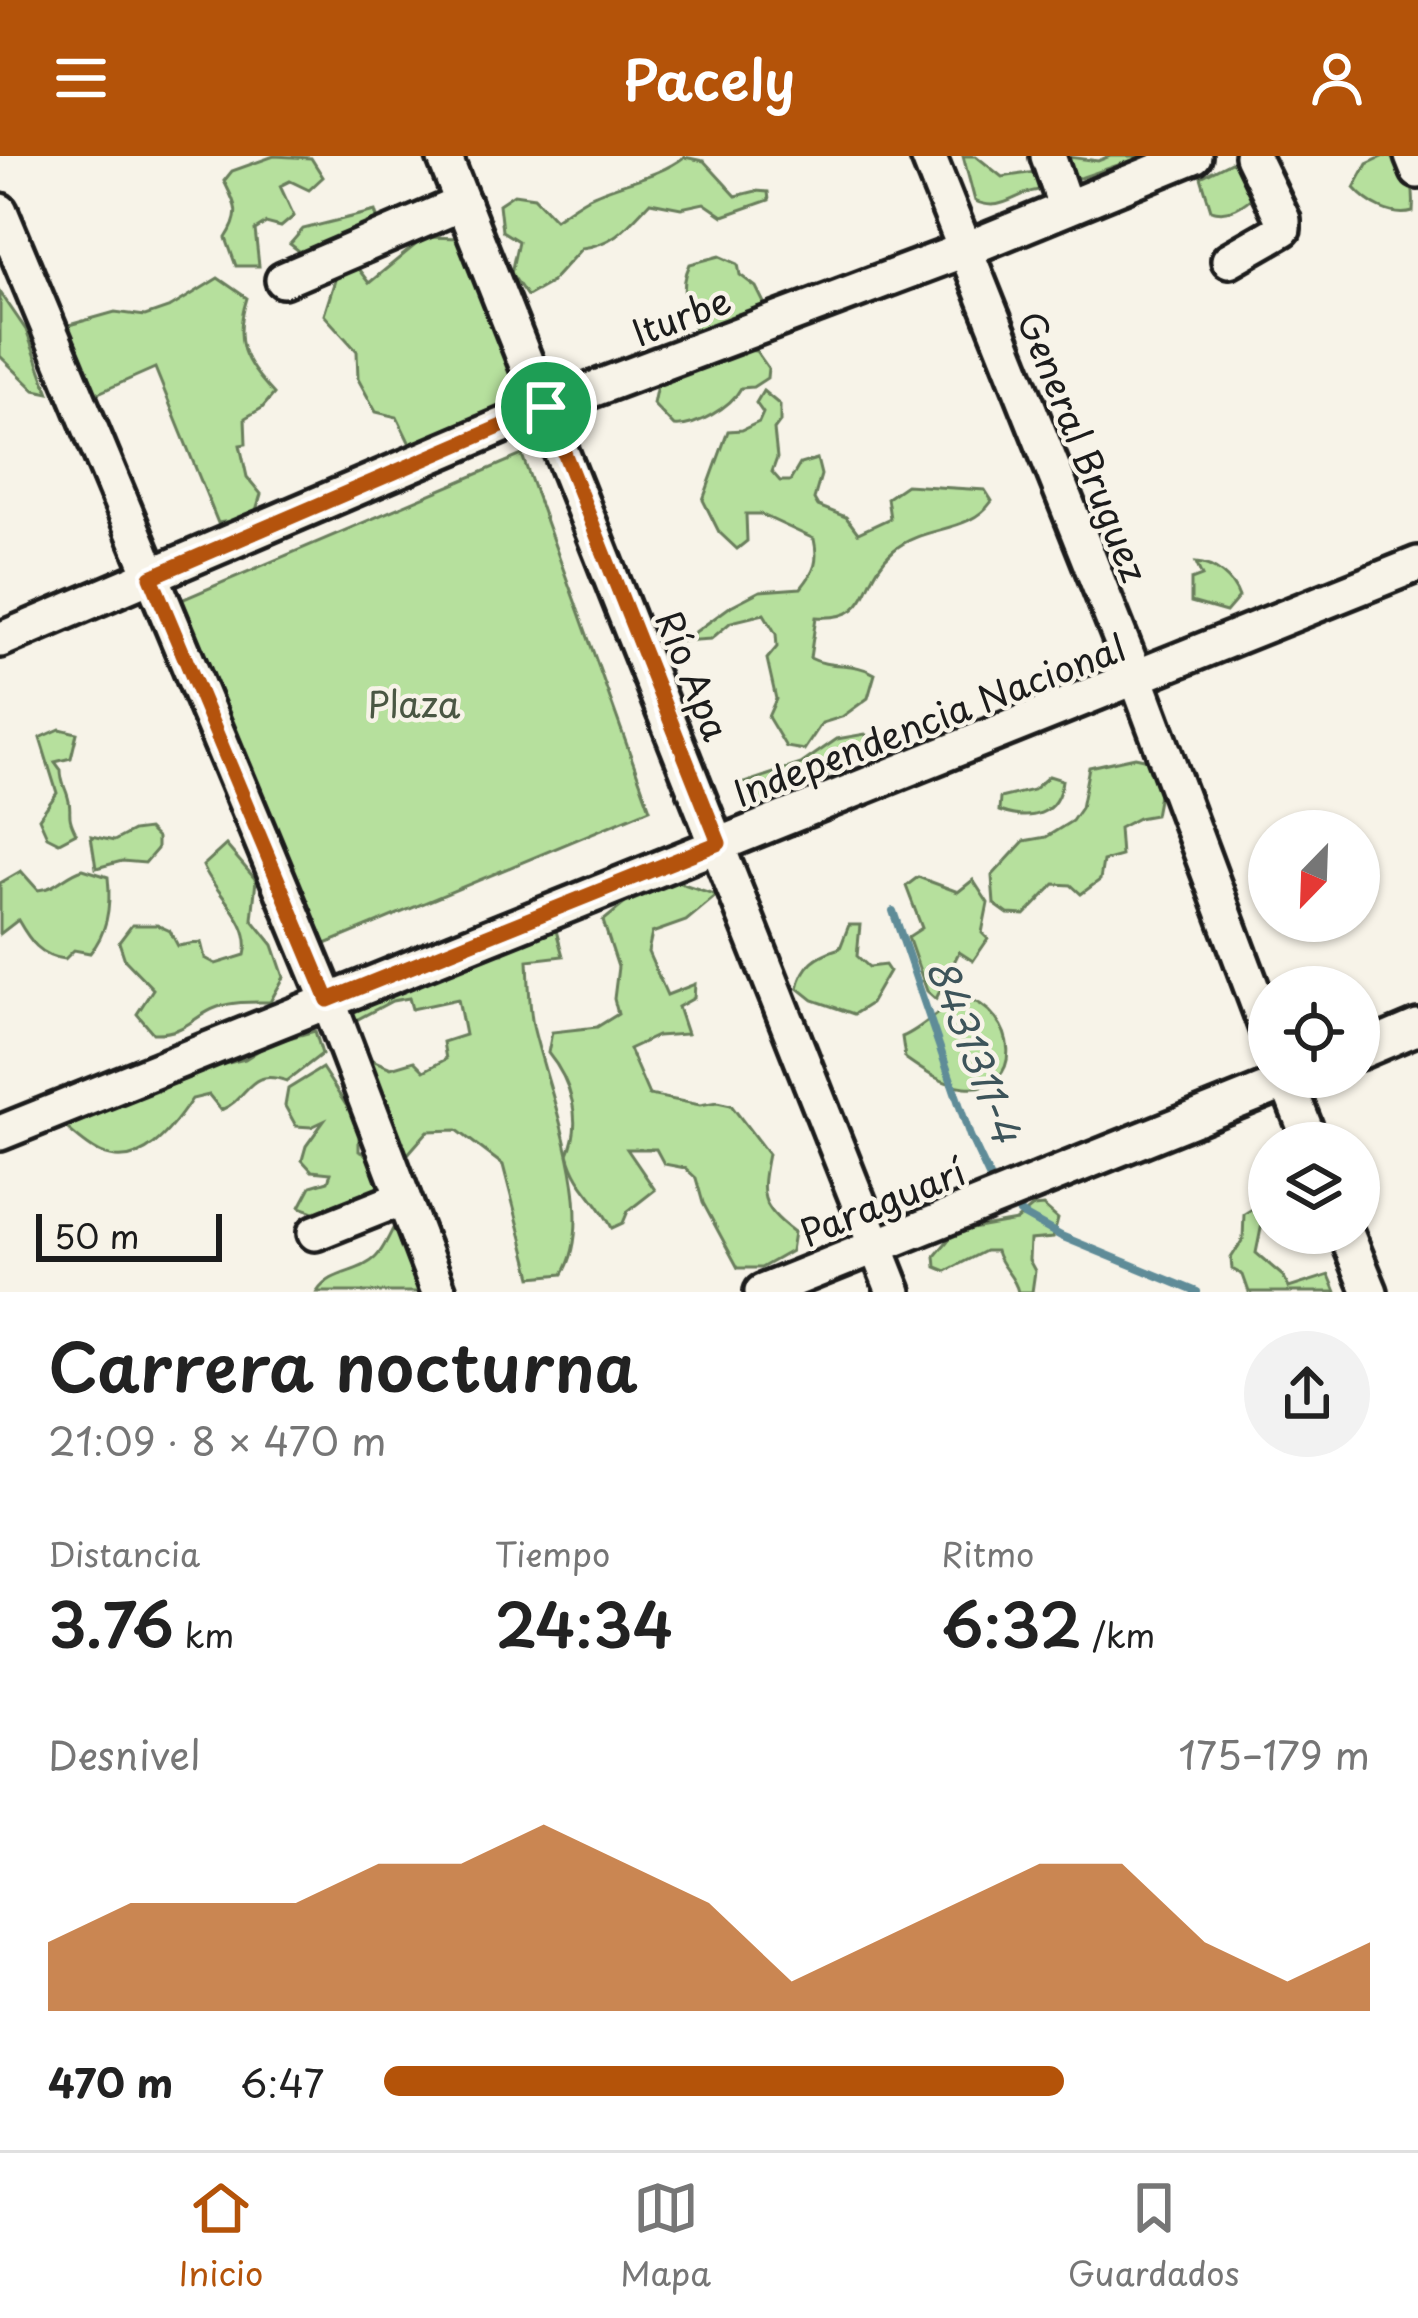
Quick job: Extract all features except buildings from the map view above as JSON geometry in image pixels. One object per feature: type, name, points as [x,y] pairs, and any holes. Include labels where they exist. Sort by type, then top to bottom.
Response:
[{"type":"street","name":"Río Apa","points":[[444,156],[894,1292]]},
{"type":"street","name":"General Bruguez","points":[[928,156],[1137,680],[1248,978]]},
{"type":"street","points":[[1048,156],[1066,208]]},
{"type":"street","name":"Iturbe","points":[[0,640],[546,407],[964,250],[1194,156]]},
{"type":"street","points":[[1229,260],[1283,229],[1252,156]]},
{"type":"street","points":[[1412,156],[1418,171]]},
{"type":"street","points":[[283,280],[464,203]]},
{"type":"street","points":[[0,211],[328,1000],[439,1292]]},
{"type":"street","name":"Independencia Nacional","points":[[0,1133],[1418,565]]},
{"type":"street","points":[[1380,1043],[1418,1028]]},
{"type":"street","name":"Paraguarí","points":[[762,1292],[1248,1095]]},
{"type":"street","points":[[315,1233],[403,1198]]},
{"type":"street","points":[[1355,1254],[1370,1292]]},
{"type":"green space","points":[[274,156],[311,158],[323,177],[309,190],[290,181],[280,186],[294,216],[281,227],[266,223],[255,230],[259,266],[236,266],[226,238],[235,210],[224,181],[232,171]]},
{"type":"green space","points":[[963,156],[976,156],[1002,177],[1049,170],[1062,156],[1098,161],[1110,156],[1145,156],[1080,178],[1062,175],[1048,190],[995,205],[975,201]]},
{"type":"green space","points":[[1384,156],[1406,169],[1413,212],[1381,208],[1354,188],[1367,164]]},
{"type":"green space","points":[[684,157],[704,161],[736,196],[768,192],[769,200],[723,216],[704,203],[681,208],[650,202],[620,232],[582,248],[550,283],[527,296],[511,273],[518,241],[502,231],[499,204],[514,194],[534,197],[555,219],[587,198]]},
{"type":"green space","points":[[1231,162],[1244,167],[1257,193],[1230,210],[1211,210],[1201,177]]},
{"type":"green space","points":[[375,211],[379,224],[308,258],[290,244],[303,229]]},
{"type":"green space","points":[[425,237],[461,238],[530,400],[410,444],[397,417],[376,412],[358,379],[357,351],[324,315],[336,277],[328,264],[349,257],[369,283]]},
{"type":"green space","points":[[720,256],[738,264],[740,275],[756,287],[765,305],[759,314],[737,316],[733,325],[698,333],[685,299],[687,273],[690,264]]},
{"type":"green space","points":[[218,278],[247,298],[241,327],[244,350],[274,394],[245,418],[246,444],[240,445],[247,477],[261,494],[254,517],[218,523],[155,368],[87,398],[65,367],[69,325],[115,312],[145,316],[171,307]]},
{"type":"green space","points":[[0,292],[26,330],[49,393],[35,390],[0,356]]},
{"type":"green space","points":[[736,349],[756,351],[768,368],[767,378],[741,388],[721,409],[692,424],[674,426],[653,404],[658,380]]},
{"type":"green space","points":[[763,391],[780,405],[772,472],[780,481],[790,481],[800,464],[817,459],[821,475],[814,499],[818,506],[846,517],[858,533],[890,518],[887,498],[906,485],[985,490],[992,501],[971,519],[918,536],[894,550],[848,613],[816,617],[810,658],[875,674],[868,698],[842,717],[822,723],[804,750],[786,747],[768,717],[776,699],[767,659],[777,647],[776,634],[764,614],[731,622],[711,639],[683,641],[760,591],[801,588],[815,565],[814,539],[760,514],[746,514],[747,541],[737,549],[719,532],[703,500],[728,431],[759,422],[763,413],[756,403]]},
{"type":"green space","name":"Plaza","points":[[522,455],[650,809],[309,951],[179,601]]},
{"type":"green space","points":[[1196,563],[1216,569],[1236,590],[1239,597],[1226,612],[1191,602],[1191,580],[1202,576]]},
{"type":"green space","points":[[60,729],[77,733],[71,758],[55,762],[76,833],[59,842],[47,836],[39,818],[57,793],[40,738]]},
{"type":"green space","points":[[865,734],[875,744],[844,769],[786,787],[765,807],[744,797],[735,786],[801,764],[837,739]]},
{"type":"green space","points":[[1135,757],[1158,762],[1162,779],[1155,815],[1119,828],[1121,856],[1103,861],[1100,880],[1081,894],[1071,885],[1055,884],[1025,915],[1008,914],[994,904],[992,876],[1024,841],[1046,837],[1072,821],[1081,808],[1089,767]]},
{"type":"green space","points":[[1049,776],[1062,780],[1048,809],[1032,816],[999,811],[1000,798],[1033,790]]},
{"type":"green space","points":[[148,829],[157,838],[157,849],[145,863],[122,861],[96,868],[91,836],[114,841]]},
{"type":"green space","points":[[226,845],[256,880],[252,919],[273,945],[284,977],[270,1002],[224,1005],[182,1028],[153,1033],[137,1014],[153,989],[125,960],[119,942],[132,925],[157,925],[170,931],[178,946],[201,942],[205,958],[216,964],[245,955],[239,920],[203,866]]},
{"type":"green space","points":[[83,869],[108,877],[107,917],[90,953],[74,950],[65,959],[49,955],[18,920],[0,934],[0,883],[21,871],[38,890],[45,889]]},
{"type":"green space","points":[[918,877],[958,892],[973,880],[988,903],[982,933],[988,939],[973,961],[959,952],[936,999],[927,991],[908,937],[922,928],[906,886]]},
{"type":"green space","points":[[671,880],[717,895],[686,921],[652,933],[648,952],[667,995],[695,984],[694,998],[678,1007],[687,1034],[657,1036],[629,1049],[649,1095],[700,1105],[731,1105],[768,1154],[765,1198],[794,1232],[791,1251],[761,1268],[738,1268],[703,1203],[696,1178],[685,1168],[664,1164],[656,1149],[627,1149],[655,1190],[612,1228],[576,1175],[568,1154],[574,1115],[563,1076],[548,1053],[552,1032],[597,1027],[618,1014],[614,999],[618,967],[603,921],[646,886]]},
{"type":"green space","points":[[525,914],[554,923],[563,956],[528,960],[533,1026],[574,1187],[573,1249],[563,1274],[532,1277],[503,1165],[457,1130],[428,1131],[407,1155],[364,1131],[359,1151],[376,1159],[382,1195],[328,1217],[300,1207],[311,1186],[328,1181],[331,1173],[312,1171],[302,1160],[324,1121],[311,1127],[296,1126],[285,1106],[288,1089],[322,1068],[346,1105],[365,1114],[350,1085],[370,1059],[391,1068],[414,1061],[424,1071],[446,1059],[443,1042],[465,1035],[458,999],[412,1009],[409,998],[392,1001],[356,1020],[343,1004],[474,952],[503,953]]},
{"type":"green space","points":[[849,925],[860,925],[857,956],[869,967],[885,965],[889,971],[870,1004],[854,1014],[813,1000],[798,988],[812,962],[840,948]]},
{"type":"green space","points":[[962,996],[996,1018],[1008,1050],[998,1078],[984,1086],[949,1083],[905,1058],[902,1037]]},
{"type":"green space","points":[[315,1031],[322,1054],[287,1081],[256,1081],[221,1110],[209,1095],[192,1099],[165,1134],[142,1152],[116,1157],[101,1153],[62,1124],[177,1075],[245,1059],[270,1043]]},
{"type":"green space","points":[[1043,1206],[1058,1219],[1053,1238],[1030,1240],[1029,1260],[1035,1271],[1032,1292],[1018,1292],[996,1251],[985,1251],[946,1271],[936,1267],[935,1256],[955,1232],[1016,1221],[1033,1207]]},
{"type":"green space","points":[[1248,1212],[1248,1254],[1257,1254],[1283,1276],[1289,1288],[1329,1275],[1336,1292],[1249,1292],[1243,1275],[1232,1269],[1231,1258],[1243,1239]]},
{"type":"green space","points":[[400,1216],[425,1292],[317,1292],[330,1280],[375,1258]]},
{"type":"waterway","name":"8431311-4","points":[[893,911],[970,1136],[996,1191]]},
{"type":"waterway","name":"8431311-4","points":[[1020,1213],[1061,1236],[1197,1292]]},
{"type":"route","points":[[546,407],[719,843],[328,1000],[151,577],[546,407]]}]
